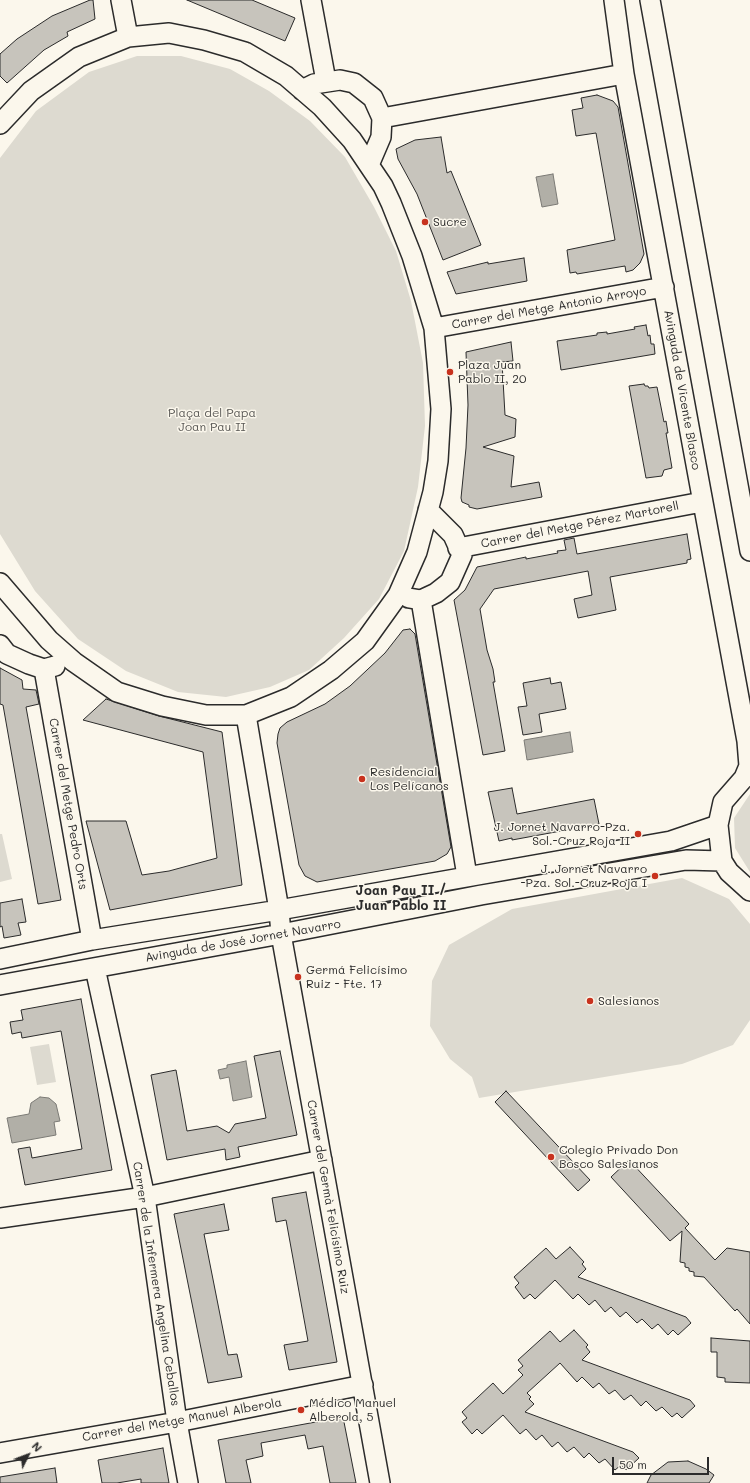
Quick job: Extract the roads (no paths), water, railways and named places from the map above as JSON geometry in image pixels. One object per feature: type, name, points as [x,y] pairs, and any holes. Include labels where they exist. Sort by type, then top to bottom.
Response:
[{"type":"street","points":[[121,0],[128,36]]},
{"type":"street","points":[[311,0],[326,81]]},
{"type":"street","name":"Avinguda de Vicente Blasco","points":[[614,0],[624,74],[747,741],[749,766],[747,777]]},
{"type":"street","points":[[650,0],[745,493],[750,551]]},
{"type":"street","points":[[0,124],[31,91],[79,57],[128,36],[169,33],[204,40],[245,52],[286,76],[322,107],[352,140],[383,186],[397,216],[412,256],[434,328],[441,409],[438,461],[428,510],[417,552],[398,595],[365,640],[331,670],[291,697],[246,715],[206,715],[162,706],[117,692],[74,662],[36,627],[1,587]]},
{"type":"street","points":[[382,118],[624,74]]},
{"type":"street","points":[[302,90],[326,81],[340,80],[358,86],[373,98],[382,118],[381,137],[368,165]]},
{"type":"street","name":"Carrer del Metge Antonio Arroyo","points":[[434,328],[664,287]]},
{"type":"street","name":"Carrer del Metge Pérez Martorell","points":[[458,548],[702,502]]},
{"type":"street","points":[[398,595],[421,600],[436,593],[450,582],[462,555],[453,535],[428,510]]},
{"type":"street","points":[[421,600],[467,876]]},
{"type":"street","points":[[0,645],[7,654],[44,669],[74,662]]},
{"type":"street","name":"Carrer del Metge Pedro Orts","points":[[44,669],[92,940]]},
{"type":"street","name":"Carrer del Germà Felicísimo Ruiz","points":[[246,715],[279,910],[281,934],[380,1483]]},
{"type":"street","points":[[747,777],[723,802],[718,825],[722,861],[729,872],[750,891]]},
{"type":"street","name":"Avinguda de José Jornet Navarro","points":[[0,959],[92,940],[279,910],[671,841],[718,825]]},
{"type":"street","name":"Avinguda de José Jornet Navarro","points":[[0,985],[281,934],[481,895],[686,860],[722,861]]},
{"type":"street","name":"Carrer de la Infermera Angelina Ceballos","points":[[95,968],[145,1197],[188,1483]]},
{"type":"street","points":[[0,1218],[145,1197],[322,1160]]},
{"type":"street","name":"Carrer del Metge Manuel Alberola","points":[[0,1453],[178,1422],[363,1386]]},
{"type":"place","name":"Sucre","points":[[425,222]]},
{"type":"place","name":"Plaza Juan Pablo II, 20","points":[[450,372]]},
{"type":"place","name":"Residencial Los Pelícanos","points":[[362,779]]},
{"type":"place","name":"J. Jornet Navarro-Pza. Sol.-Cruz Roja II","points":[[638,834]]},
{"type":"place","name":"J. Jornet Navarro -Pza. Sol.-Cruz Roja I","points":[[655,876]]},
{"type":"place","name":"Germá Felicísimo Ruiz - Fte. 17","points":[[298,977]]},
{"type":"place","name":"Salesianos","points":[[590,1001]]},
{"type":"place","name":"Colegio Privado Don Bosco Salesianos","points":[[551,1157]]},
{"type":"place","name":"Médico Manuel Alberola, 5","points":[[301,1410]]},
{"type":"district","name":"Joan Pau II / Juan Pablo II","points":[[401,898]]},
{"type":"park label","name":"Plaça del Papa Joan Pau II","points":[[212,420]]}]
